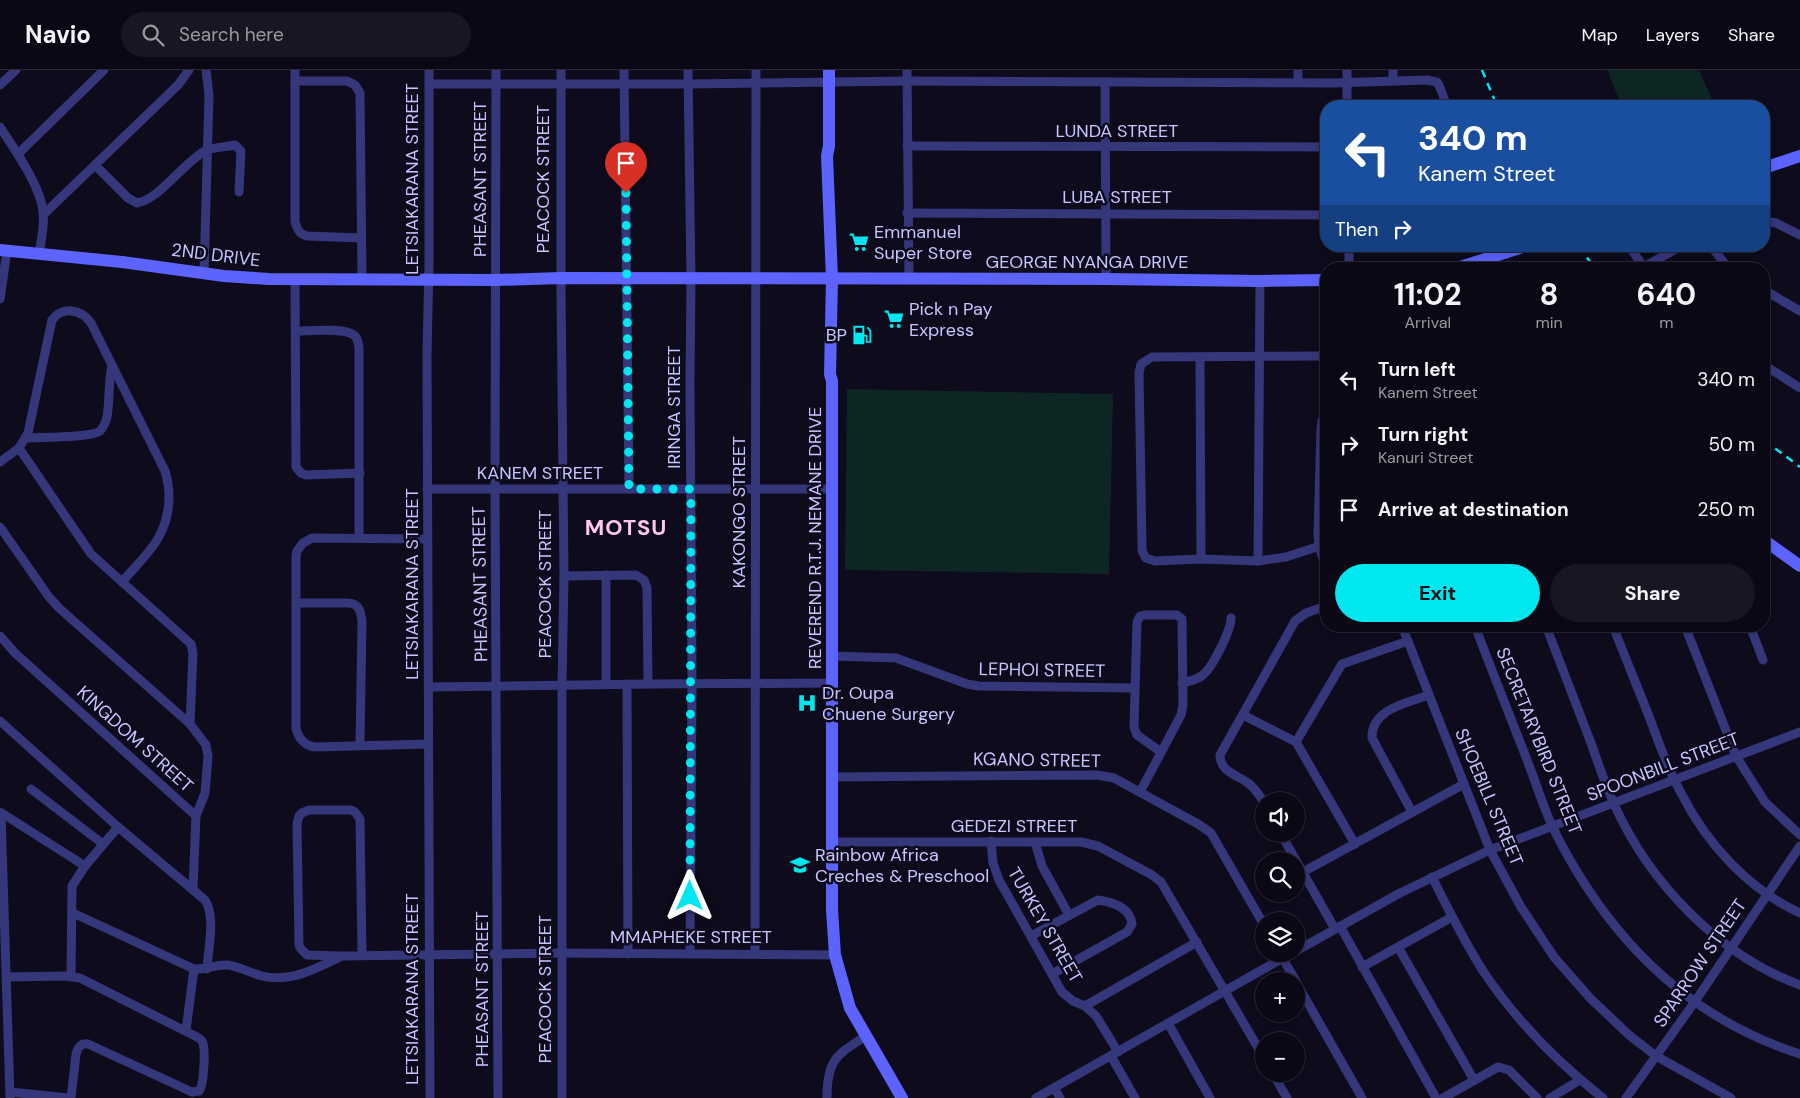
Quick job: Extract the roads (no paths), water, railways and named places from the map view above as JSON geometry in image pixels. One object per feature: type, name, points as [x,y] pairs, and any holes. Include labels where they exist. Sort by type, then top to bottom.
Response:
[{"type":"street","points":[[0,85],[16,70]]},
{"type":"street","points":[[18,154],[104,70]]},
{"type":"street","points":[[44,214],[178,85],[189,70]]},
{"type":"street","points":[[204,273],[209,94],[206,70]]},
{"type":"street","points":[[295,70],[297,228],[300,233],[307,236],[361,238]]},
{"type":"street","name":"LETSIAKARANA STREET","points":[[429,70],[427,539],[430,1098]]},
{"type":"street","name":"PHEASANT STREET","points":[[496,70],[498,1098]]},
{"type":"street","name":"PEACOCK STREET","points":[[561,70],[564,576],[562,685],[562,1098]]},
{"type":"street","points":[[624,70],[629,489]]},
{"type":"street","name":"IRINGA STREET","points":[[688,70],[691,279],[692,684],[690,954]]},
{"type":"street","name":"KAKONGO STREET","points":[[756,70],[756,953]]},
{"type":"street","points":[[907,70],[909,279]]},
{"type":"street","points":[[1298,70],[1298,82]]},
{"type":"street","points":[[1347,70],[1347,100]]},
{"type":"street","points":[[1393,70],[1393,80]]},
{"type":"street","points":[[429,84],[688,84],[756,82],[828,76],[906,80],[1105,82],[1347,82],[1427,80],[1437,82],[1442,88],[1445,100]]},
{"type":"street","name":"REVEREND R.T.J. NEMANE DRIVE","points":[[828,76],[829,146],[827,156],[834,279],[830,374],[832,381],[833,489],[832,910],[835,955],[850,1008],[902,1098]]},
{"type":"street","points":[[295,81],[347,82],[358,88],[360,99],[362,279]]},
{"type":"street","points":[[1105,82],[1106,279]]},
{"type":"street","points":[[0,127],[18,154],[35,187],[44,214],[39,254]]},
{"type":"street","points":[[95,165],[128,198],[137,203],[150,198],[191,161],[207,150],[235,145],[241,151],[239,192]]},
{"type":"street","name":"LUNDA STREET","points":[[907,146],[1320,147]]},
{"type":"street","points":[[1770,166],[1800,156]]},
{"type":"street","name":"LUBA STREET","points":[[908,213],[1320,215]]},
{"type":"street","points":[[1770,222],[1800,235]]},
{"type":"street","points":[[0,299],[4,251]]},
{"type":"street","name":"2ND DRIVE","points":[[4,251],[269,279],[428,280]]},
{"type":"street","points":[[1490,262],[1512,252]]},
{"type":"street","points":[[1655,262],[1671,252]]},
{"type":"street","name":"GEORGE NYANGA DRIVE","points":[[428,280],[627,278],[1320,280]]},
{"type":"street","points":[[295,280],[296,467],[301,473],[306,475],[360,473]]},
{"type":"street","points":[[1258,561],[1260,281]]},
{"type":"street","points":[[1770,294],[1800,311]]},
{"type":"street","points":[[0,462],[19,448],[26,438],[30,427],[51,324],[56,316],[70,310],[81,313],[86,317],[112,366],[165,471],[169,486],[168,511],[162,533],[122,582]]},
{"type":"street","points":[[296,331],[341,331],[351,334],[359,347],[359,538]]},
{"type":"street","points":[[1320,356],[1148,358],[1141,364],[1139,373],[1142,551],[1146,558],[1155,561],[1201,559],[1258,561],[1286,557],[1320,546]]},
{"type":"street","points":[[1200,357],[1201,559]]},
{"type":"street","points":[[26,438],[86,435],[100,431],[104,427],[107,414],[109,380],[112,366]]},
{"type":"street","points":[[1770,369],[1800,388]]},
{"type":"street","points":[[1320,430],[1318,520],[1320,530]]},
{"type":"street","points":[[19,448],[84,545],[99,562],[191,644],[193,652],[190,724]]},
{"type":"street","name":"KANEM STREET","points":[[427,489],[833,489]]},
{"type":"street","points":[[0,527],[49,597],[59,608],[190,724],[204,740],[208,750],[205,792],[196,816]]},
{"type":"street","points":[[427,539],[312,538],[303,543],[297,551],[296,603],[298,733],[302,740],[311,747],[428,744]]},
{"type":"street","points":[[1770,544],[1800,566]]},
{"type":"street","points":[[606,575],[606,684]]},
{"type":"street","points":[[564,576],[636,575],[643,578],[646,584],[648,684]]},
{"type":"street","points":[[296,603],[349,603],[359,608],[362,622],[360,745]]},
{"type":"street","points":[[1256,792],[1251,785],[1226,770],[1220,760],[1222,751],[1295,621],[1306,613],[1320,608]]},
{"type":"street","points":[[1140,792],[1181,715],[1182,682],[1182,618],[1177,615],[1144,615],[1140,616],[1136,622],[1134,732],[1161,752]]},
{"type":"street","points":[[1182,682],[1198,678],[1206,673],[1228,633],[1232,618]]},
{"type":"street","name":"SHOEBILL STREET","points":[[1404,632],[1490,850],[1521,906],[1554,957],[1610,1019],[1656,1056],[1731,1098]]},
{"type":"street","name":"SECRETARYBIRD STREET","points":[[1477,632],[1553,826],[1574,865],[1607,918],[1643,958],[1694,1002],[1740,1028],[1800,1054]]},
{"type":"street","points":[[1548,632],[1614,804],[1648,863],[1689,912],[1731,947],[1760,966],[1800,985]]},
{"type":"street","points":[[1615,632],[1675,780],[1688,806],[1706,834],[1738,869],[1766,894],[1800,913]]},
{"type":"street","points":[[1687,632],[1736,756],[1765,802],[1800,835]]},
{"type":"street","points":[[1752,632],[1763,660]]},
{"type":"street","name":"KINGDOM STREET","points":[[0,636],[15,653],[196,816],[193,889]]},
{"type":"street","points":[[1296,742],[1342,664],[1408,641]]},
{"type":"street","name":"LEPHOI STREET","points":[[833,656],[896,658],[966,684],[980,686],[1134,688]]},
{"type":"street","points":[[429,687],[833,683]]},
{"type":"street","points":[[627,684],[628,954]]},
{"type":"street","points":[[1412,812],[1372,738],[1372,732],[1376,721],[1386,713],[1429,695]]},
{"type":"street","points":[[1243,715],[1296,742],[1355,844]]},
{"type":"street","points":[[0,721],[118,827],[205,900],[211,912],[206,969]]},
{"type":"street","name":"SPOONBILL STREET","points":[[1305,945],[1432,877],[1490,850],[1800,732]]},
{"type":"street","name":"KGANO STREET","points":[[832,777],[1097,776],[1114,778],[1211,833],[1257,912]]},
{"type":"street","points":[[1305,871],[1464,784]]},
{"type":"street","points":[[31,789],[103,844]]},
{"type":"street","points":[[342,956],[307,955],[299,945],[297,824],[299,816],[309,810],[351,810],[360,819],[362,955]]},
{"type":"street","points":[[1,813],[84,866]]},
{"type":"street","points":[[1,813],[10,1095],[70,1098],[76,1054],[79,1047],[84,1044],[88,1044],[192,1095],[202,1088],[204,1047],[199,1038],[186,1030],[89,982],[71,976],[7,977]]},
{"type":"street","points":[[71,976],[72,886],[84,866],[118,827]]},
{"type":"street","name":"GEDEZI STREET","points":[[832,842],[991,841],[1092,844],[1152,875],[1165,887],[1255,1043]]},
{"type":"street","name":"TURKEY STREET","points":[[991,841],[995,870],[1062,992],[1085,1006],[1197,942]]},
{"type":"street","points":[[1035,842],[1042,866],[1069,915]]},
{"type":"street","name":"SPARROW STREET","points":[[1626,1098],[1800,846]]},
{"type":"street","points":[[1305,875],[1362,967],[1436,1098]]},
{"type":"street","points":[[1432,877],[1452,917],[1483,970],[1511,1008],[1544,1045],[1580,1080],[1602,1098]]},
{"type":"street","points":[[1031,936],[1094,902],[1103,901],[1127,911],[1130,915],[1132,924],[1127,932],[1052,974]]},
{"type":"street","points":[[73,913],[194,969],[186,1030]]},
{"type":"street","points":[[1362,967],[1452,917]]},
{"type":"street","points":[[1398,947],[1474,1080]]},
{"type":"street","name":"MMAPHEKE STREET","points":[[194,969],[230,966],[260,976],[281,978],[314,970],[342,956],[362,955],[756,953],[835,955]]},
{"type":"street","points":[[1036,1098],[1272,962]]},
{"type":"street","points":[[1305,998],[1362,1098]]},
{"type":"street","points":[[1085,1006],[1096,1016],[1135,1098]]},
{"type":"street","points":[[1168,1023],[1210,1098]]},
{"type":"street","points":[[827,1098],[827,1084],[833,1061],[847,1048],[866,1036]]},
{"type":"street","points":[[1443,1098],[1498,1067],[1509,1070],[1537,1098]]},
{"type":"street","points":[[1550,1098],[1580,1080]]},
{"type":"street","points":[[1278,1082],[1287,1098]]},
{"type":"street","points":[[1054,1088],[1060,1098]]},
{"type":"railway","points":[[1482,70],[1494,100]]},
{"type":"railway","points":[[1583,252],[1590,262]]},
{"type":"railway","points":[[1770,444],[1800,467]]},
{"type":"place","name":"Emmanuel Super Store","points":[[859,242]]},
{"type":"place","name":"Pick n Pay Express","points":[[894,319]]},
{"type":"place","name":"BP","points":[[862,335]]},
{"type":"place","name":"Dr. Oupa Chuene Surgery","points":[[807,703]]},
{"type":"place","name":"Rainbow Africa Creches & Preschool","points":[[800,865]]},
{"type":"district","name":"MOTSU","points":[[626,527]]}]
